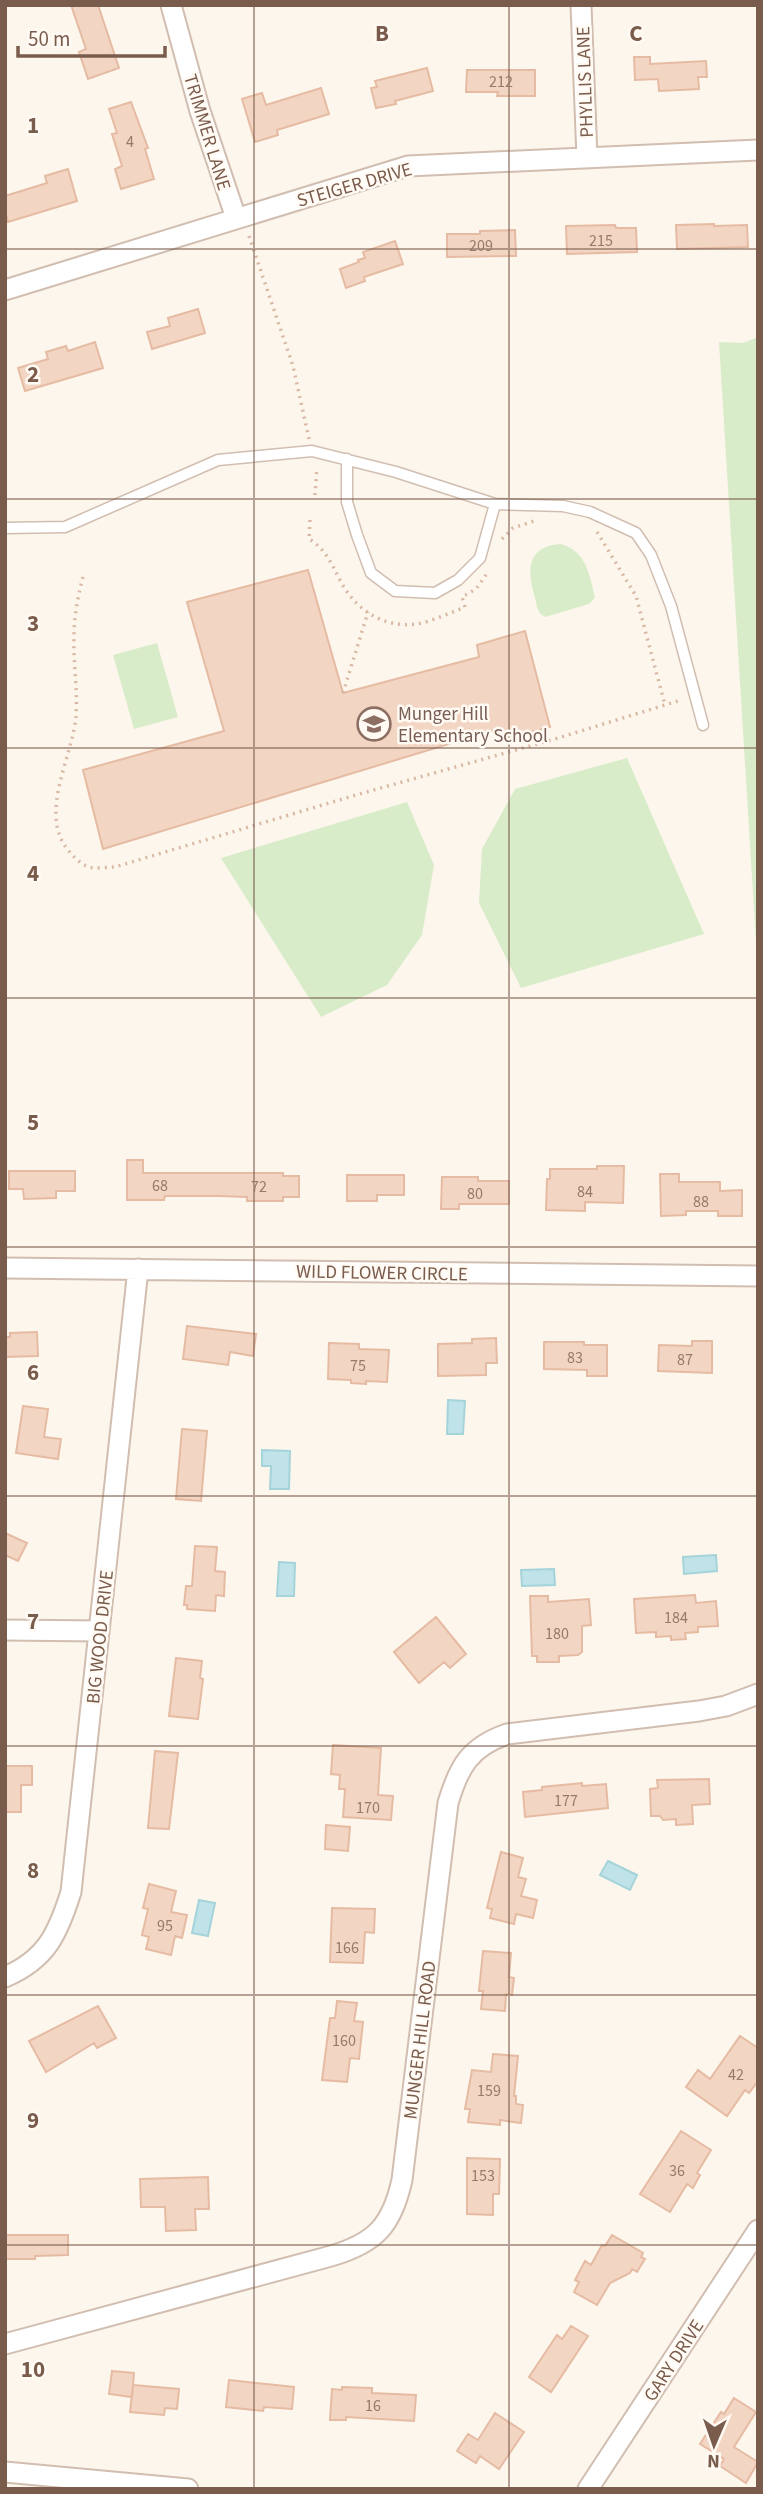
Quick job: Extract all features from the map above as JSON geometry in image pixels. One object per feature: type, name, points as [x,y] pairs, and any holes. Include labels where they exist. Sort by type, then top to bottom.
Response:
[{"type":"street","name":"TRIMMER LANE","points":[[171,5],[200,111],[241,223]]},
{"type":"street","name":"PHYLLIS LANE","points":[[581,5],[587,158]]},
{"type":"street","name":"STEIGER DRIVE","points":[[5,290],[241,223],[408,166],[758,150]]},
{"type":"street","name":"WILD FLOWER CIRCLE","points":[[5,1268],[758,1276]]},
{"type":"street","name":"BIG WOOD DRIVE","points":[[5,1977],[35,1960],[52,1941],[71,1892],[138,1269]]},
{"type":"street","points":[[5,1630],[99,1631]]},
{"type":"street","name":"MUNGER HILL ROAD","points":[[6,2345],[331,2256],[354,2249],[371,2239],[386,2226],[396,2206],[402,2180],[448,1803],[461,1766],[490,1740],[507,1734],[699,1711],[726,1706],[758,1694]]},
{"type":"street","name":"GARY DRIVE","points":[[588,2489],[758,2231]]},
{"type":"street","points":[[5,2472],[188,2489]]},
{"type":"lane","points":[[5,528],[65,527],[218,460],[312,451],[396,472],[495,504],[577,508],[624,526],[636,534],[651,555],[666,591],[703,725]]},
{"type":"lane","points":[[347,460],[347,502],[357,534],[372,573],[395,591],[435,593],[458,580],[480,558],[495,504]]},
{"type":"path","points":[[241,223],[293,366],[309,439]]},
{"type":"path","points":[[315,495],[317,467]]},
{"type":"path","points":[[499,542],[513,528],[540,519]]},
{"type":"path","points":[[83,578],[74,635],[77,689],[75,732],[60,778],[57,819],[63,844],[77,860],[90,867],[115,867],[667,704],[636,596],[596,531]]},
{"type":"path","points":[[465,607],[461,597],[476,589],[490,568]]},
{"type":"path","points":[[344,693],[368,612]]},
{"type":"green space","points":[[758,337],[757,958],[719,342],[743,343]]},
{"type":"green space","points":[[561,544],[576,552],[586,565],[595,598],[589,604],[545,617],[538,609],[530,570],[535,555],[541,549]]},
{"type":"green space","points":[[157,643],[178,717],[134,729],[113,655]]},
{"type":"green space","points":[[627,758],[704,934],[521,988],[479,903],[482,849],[515,789]]},
{"type":"green space","points":[[407,802],[434,865],[422,935],[387,985],[321,1017],[221,858]]},
{"type":"water","points":[[448,1400],[465,1401],[463,1434],[447,1434]]},
{"type":"water","points":[[262,1450],[290,1451],[289,1489],[270,1489],[271,1466],[262,1466]]},
{"type":"water","points":[[716,1555],[717,1571],[684,1574],[683,1557]]},
{"type":"water","points":[[279,1562],[295,1563],[294,1596],[277,1596]]},
{"type":"water","points":[[554,1569],[555,1585],[522,1586],[521,1570]]},
{"type":"water","points":[[608,1861],[637,1875],[630,1890],[600,1875]]},
{"type":"water","points":[[199,1900],[215,1903],[208,1936],[192,1933]]},
{"type":"building","points":[[71,5],[98,5],[119,68],[88,79],[79,52],[86,49]]},
{"type":"building","points":[[634,57],[650,57],[650,64],[706,61],[707,77],[698,77],[699,89],[659,91],[658,79],[635,80]]},
{"type":"building","points":[[427,68],[433,91],[376,108],[371,88],[377,87],[375,81]]},
{"type":"building","points":[[467,70],[535,70],[535,96],[497,96],[498,92],[466,92]]},
{"type":"building","points":[[321,88],[329,114],[277,130],[278,135],[255,142],[242,99],[262,93],[266,105]]},
{"type":"building","points":[[131,102],[148,148],[145,149],[154,179],[121,189],[115,169],[122,166],[112,134],[117,133],[109,109]]},
{"type":"building","points":[[68,169],[77,201],[8,222],[5,196],[47,183],[45,176]]},
{"type":"building","points":[[615,225],[616,228],[636,228],[637,252],[567,254],[566,226]]},
{"type":"building","points":[[676,225],[747,225],[748,247],[677,249]]},
{"type":"building","points":[[515,230],[516,256],[447,257],[447,234]]},
{"type":"building","points":[[395,241],[403,264],[364,277],[365,281],[346,288],[340,269],[365,258],[363,252]]},
{"type":"building","points":[[198,309],[205,333],[152,349],[147,332],[170,326],[168,318]]},
{"type":"building","points":[[95,342],[103,368],[25,391],[18,368],[48,359],[46,352],[66,346],[68,351]]},
{"type":"building","points":[[308,570],[343,693],[479,657],[477,645],[525,631],[550,727],[500,740],[498,729],[103,849],[83,770],[224,731],[187,602]]},
{"type":"building","points":[[127,1160],[143,1160],[143,1173],[283,1173],[283,1176],[299,1176],[299,1197],[283,1197],[283,1201],[247,1201],[247,1197],[219,1196],[165,1196],[164,1200],[127,1200]]},
{"type":"building","points":[[597,1166],[624,1166],[623,1203],[585,1202],[585,1211],[546,1210],[550,1169],[597,1169]]},
{"type":"building","points":[[9,1171],[75,1171],[75,1191],[56,1191],[56,1198],[24,1199],[23,1189],[9,1189]]},
{"type":"building","points":[[660,1174],[679,1174],[679,1182],[720,1182],[720,1191],[742,1190],[742,1216],[718,1216],[718,1211],[686,1211],[686,1215],[661,1216]]},
{"type":"building","points":[[347,1175],[404,1175],[404,1195],[377,1195],[377,1201],[347,1201]]},
{"type":"building","points":[[442,1177],[478,1177],[478,1181],[509,1181],[509,1204],[459,1204],[459,1209],[441,1209]]},
{"type":"building","points":[[187,1326],[256,1334],[253,1356],[230,1352],[228,1365],[183,1359]]},
{"type":"building","points":[[37,1332],[38,1356],[5,1357],[5,1337],[10,1337],[10,1333]]},
{"type":"building","points":[[496,1338],[497,1363],[486,1363],[486,1375],[438,1376],[438,1344],[472,1343],[472,1339]]},
{"type":"building","points":[[692,1341],[712,1341],[712,1373],[658,1371],[659,1345],[692,1346]]},
{"type":"building","points":[[544,1342],[607,1345],[607,1376],[587,1376],[587,1370],[544,1369]]},
{"type":"building","points":[[329,1343],[359,1344],[359,1349],[389,1350],[387,1382],[366,1381],[366,1384],[328,1379]]},
{"type":"building","points":[[23,1406],[48,1409],[44,1437],[61,1439],[58,1459],[16,1453]]},
{"type":"building","points":[[182,1429],[207,1431],[201,1501],[176,1499]]},
{"type":"building","points":[[5,1533],[27,1543],[18,1561],[5,1555]]},
{"type":"building","points":[[195,1546],[217,1547],[215,1571],[225,1572],[224,1596],[216,1595],[215,1611],[187,1609],[187,1605],[184,1605],[186,1586],[192,1586]]},
{"type":"building","points":[[695,1595],[696,1603],[716,1601],[718,1626],[698,1627],[698,1632],[685,1633],[686,1639],[656,1637],[656,1632],[636,1633],[634,1599]]},
{"type":"building","points":[[530,1596],[548,1596],[548,1602],[589,1599],[591,1625],[582,1626],[582,1652],[578,1655],[559,1656],[559,1662],[537,1662],[537,1656],[532,1656]]},
{"type":"building","points":[[436,1617],[466,1654],[450,1668],[444,1662],[419,1683],[394,1652]]},
{"type":"building","points":[[176,1658],[202,1661],[200,1678],[203,1679],[198,1719],[169,1716]]},
{"type":"building","points":[[333,1745],[381,1748],[378,1795],[393,1796],[391,1820],[343,1817],[345,1789],[339,1789],[340,1775],[331,1774]]},
{"type":"building","points":[[155,1751],[178,1753],[169,1829],[148,1828]]},
{"type":"building","points":[[5,1766],[32,1766],[32,1785],[21,1785],[21,1812],[5,1812]]},
{"type":"building","points":[[709,1779],[710,1804],[692,1805],[693,1824],[676,1825],[676,1819],[663,1820],[660,1816],[651,1816],[650,1789],[658,1788],[657,1780]]},
{"type":"building","points":[[582,1783],[582,1786],[606,1784],[608,1808],[525,1817],[523,1792]]},
{"type":"building","points":[[326,1825],[350,1827],[348,1851],[325,1849]]},
{"type":"building","points":[[501,1852],[523,1858],[518,1877],[526,1879],[521,1896],[537,1900],[533,1918],[516,1914],[514,1924],[490,1918],[492,1909],[487,1908]]},
{"type":"building","points":[[149,1884],[176,1891],[171,1912],[187,1915],[182,1938],[175,1936],[171,1955],[146,1949],[149,1937],[142,1935],[148,1909],[143,1908]]},
{"type":"building","points":[[332,1908],[375,1909],[374,1933],[365,1932],[363,1963],[330,1962]]},
{"type":"building","points":[[483,1951],[511,1953],[509,1977],[514,1978],[512,1995],[506,1994],[505,2011],[481,2009],[483,1991],[479,1991]]},
{"type":"building","points":[[337,2001],[357,2003],[354,2021],[363,2022],[359,2059],[350,2058],[347,2082],[322,2080],[330,2018],[335,2018]]},
{"type":"building","points":[[98,2006],[116,2038],[97,2048],[94,2043],[46,2072],[29,2041]]},
{"type":"building","points":[[740,2036],[758,2048],[758,2081],[749,2093],[745,2090],[727,2116],[686,2087],[698,2070],[710,2079]]},
{"type":"building","points":[[493,2054],[518,2056],[514,2096],[516,2104],[523,2105],[521,2123],[500,2120],[500,2125],[468,2122],[470,2109],[465,2109],[472,2070],[491,2072]]},
{"type":"building","points":[[681,2131],[711,2150],[697,2173],[700,2175],[693,2188],[687,2184],[670,2212],[640,2194]]},
{"type":"building","points":[[467,2158],[500,2159],[499,2194],[493,2194],[493,2215],[467,2214]]},
{"type":"building","points":[[208,2177],[209,2209],[195,2209],[196,2230],[166,2231],[165,2207],[141,2207],[140,2179]]},
{"type":"building","points":[[5,2235],[68,2235],[68,2255],[5,2259]]},
{"type":"building","points":[[612,2235],[643,2253],[641,2257],[645,2259],[637,2272],[632,2269],[630,2273],[610,2283],[597,2305],[574,2292],[579,2282],[575,2280],[585,2261],[591,2265],[602,2245],[605,2246]]},
{"type":"building","points":[[571,2326],[588,2336],[551,2392],[529,2377],[557,2335],[562,2339]]},
{"type":"building","points":[[112,2371],[134,2373],[132,2397],[109,2394]]},
{"type":"building","points":[[229,2380],[294,2387],[292,2409],[264,2407],[263,2411],[226,2407]]},
{"type":"building","points":[[133,2385],[179,2389],[177,2409],[165,2408],[164,2415],[130,2412]]},
{"type":"building","points":[[342,2387],[372,2388],[372,2393],[416,2395],[414,2421],[346,2417],[346,2420],[330,2420],[332,2389],[342,2390]]},
{"type":"building","points":[[734,2398],[756,2412],[734,2447],[758,2462],[746,2483],[720,2466],[724,2459],[700,2444],[721,2412],[724,2414]]},
{"type":"building","points":[[495,2413],[524,2432],[499,2469],[480,2456],[476,2463],[457,2451],[468,2434],[478,2440]]},
{"type":"place","name":"Munger Hill Elementary School","points":[[374,724]]}]
